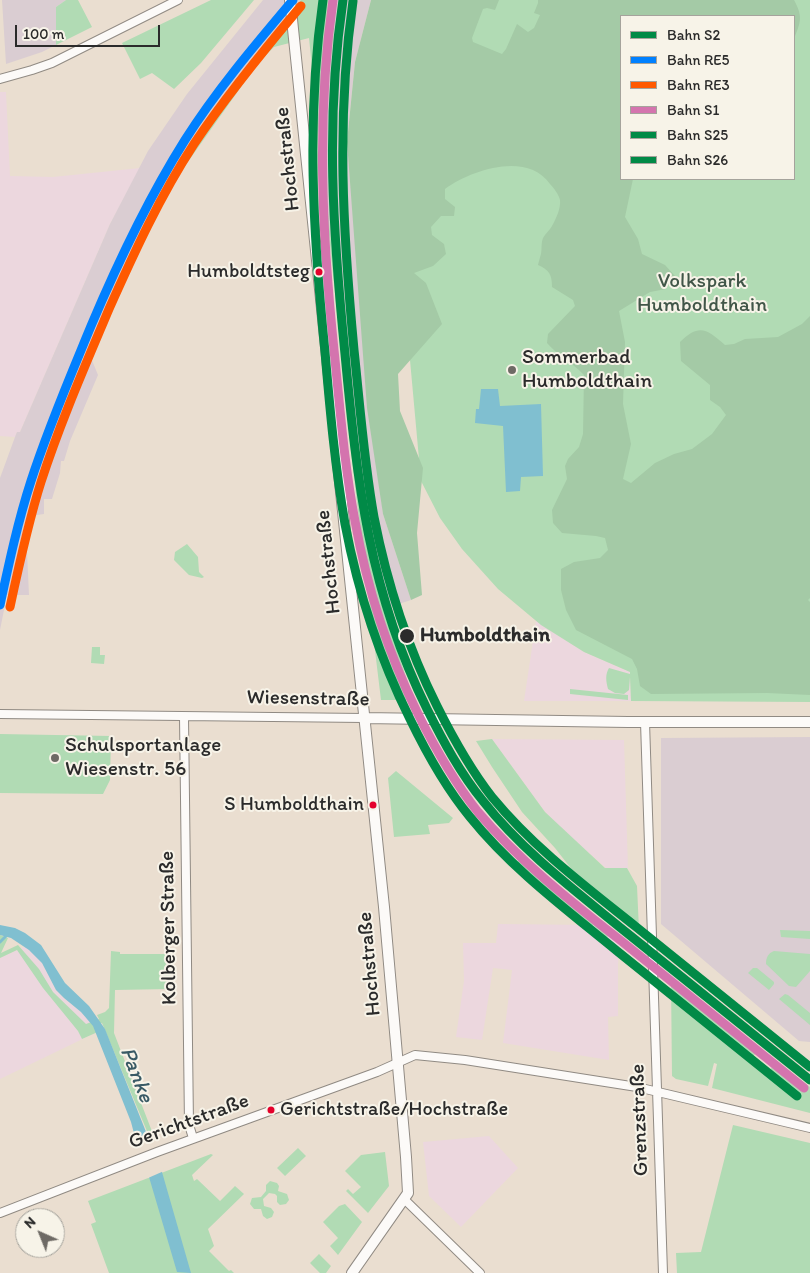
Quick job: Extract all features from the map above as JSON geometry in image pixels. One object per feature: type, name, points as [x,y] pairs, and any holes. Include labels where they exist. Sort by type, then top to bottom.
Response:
[{"type":"street","points":[[0,79],[52,62],[178,0]]},
{"type":"street","name":"Hochstraße","points":[[290,0],[384,908],[404,1134],[408,1193],[404,1199]]},
{"type":"street","name":"Wiesenstraße","points":[[0,714],[645,722],[810,722]]},
{"type":"street","name":"Kolberger Straße","points":[[184,717],[189,1124],[193,1138]]},
{"type":"street","name":"Grenzstraße","points":[[645,722],[663,1273]]},
{"type":"street","name":"Gerichtstraße","points":[[0,1213],[193,1138],[377,1072],[415,1055],[493,1064],[657,1091],[810,1128]]},
{"type":"street","points":[[352,1273],[404,1199],[480,1273]]},
{"type":"shaded area","points":[[2,0],[66,0],[56,7],[56,45],[42,52],[6,64]]},
{"type":"shaded area","points":[[263,0],[301,0],[264,44],[190,148],[175,180],[119,281],[91,358],[98,375],[70,441],[64,461],[61,461],[60,473],[52,499],[44,499],[44,514],[30,516],[26,531],[29,595],[7,595],[0,630],[0,478],[17,432],[20,432],[110,224],[148,151],[187,94]]},
{"type":"shaded area","points":[[337,0],[371,0],[355,62],[347,142],[383,514],[411,600],[383,609],[364,528],[341,351],[328,210],[325,119]]},
{"type":"shaded area","points":[[0,92],[6,92],[10,176],[53,177],[140,168],[110,224],[20,432],[17,432],[15,437],[0,436]]},
{"type":"shaded area","points":[[536,621],[584,652],[630,672],[631,701],[524,701]]},
{"type":"shaded area","points":[[810,737],[810,1042],[799,1041],[661,924],[661,738]]},
{"type":"shaded area","points":[[492,739],[624,740],[628,869],[606,868],[564,831],[545,812]]},
{"type":"shaded area","points":[[498,924],[593,925],[606,937],[612,933],[620,938],[618,1016],[608,1017],[609,1060],[503,1043],[512,970],[493,968],[482,1040],[456,1037],[464,981],[463,943],[496,943]]},
{"type":"shaded area","points":[[28,945],[42,963],[56,990],[91,1023],[95,1033],[0,1079],[0,958]]},
{"type":"shaded area","points":[[489,1136],[518,1168],[461,1227],[429,1196],[423,1142]]},
{"type":"green space","points":[[66,0],[78,0],[92,27],[56,45],[56,7]]},
{"type":"green space","points":[[211,0],[254,0],[201,63],[174,89],[152,73],[140,79],[122,43]]},
{"type":"green space","points":[[301,0],[337,0],[325,119],[328,210],[341,351],[367,547],[383,609],[414,700],[381,700],[352,461],[309,38],[274,47],[258,63],[175,180],[190,148],[264,44]]},
{"type":"green space","name":"Volkspark Humboldthain","points":[[371,0],[499,0],[495,10],[483,9],[472,38],[473,42],[502,54],[517,24],[528,32],[534,28],[540,15],[534,13],[538,0],[794,0],[800,15],[795,36],[795,15],[620,15],[620,180],[633,180],[625,217],[638,239],[642,254],[665,265],[675,276],[666,289],[650,292],[619,311],[625,342],[623,404],[631,444],[623,479],[631,483],[655,463],[674,454],[692,449],[712,434],[726,415],[720,407],[710,400],[710,385],[681,361],[680,342],[698,330],[708,332],[725,345],[734,344],[745,339],[778,337],[802,324],[810,316],[810,598],[808,600],[810,602],[810,695],[767,693],[651,694],[640,686],[637,669],[632,659],[576,630],[566,610],[561,590],[561,569],[574,562],[600,558],[608,550],[605,538],[562,533],[553,523],[552,510],[567,479],[565,466],[568,459],[579,447],[583,434],[584,375],[547,343],[548,334],[575,306],[573,300],[552,287],[549,273],[538,265],[543,238],[555,220],[560,200],[553,187],[540,174],[528,168],[514,166],[484,170],[445,189],[445,199],[455,207],[454,216],[441,216],[431,227],[432,235],[444,244],[446,254],[433,266],[414,273],[426,283],[442,324],[398,374],[400,411],[423,468],[417,533],[422,595],[411,600],[383,514],[367,408],[347,142],[355,62]]},
{"type":"green space","name":"Volkspark Humboldthain","points":[[432,0],[810,0],[810,702],[631,701],[630,677],[629,690],[624,694],[615,693],[608,689],[606,678],[609,668],[630,674],[630,672],[584,652],[541,625],[498,589],[462,549],[440,518],[421,481],[404,294]]},
{"type":"green space","points":[[187,544],[198,557],[199,572],[204,577],[202,578],[189,575],[174,560],[175,552]]},
{"type":"green space","points":[[92,647],[100,647],[100,655],[105,655],[104,664],[91,663]]},
{"type":"green space","points":[[570,689],[628,695],[628,700],[570,694]]},
{"type":"green space","name":"Schulsportanlage Wiesenstr. 56","points":[[0,734],[111,736],[110,780],[103,794],[0,793]]},
{"type":"green space","points":[[492,739],[545,812],[605,868],[627,868],[637,886],[639,930],[580,880],[555,848],[522,812],[476,741]]},
{"type":"green space","points":[[396,771],[453,818],[449,823],[428,825],[430,834],[394,837],[388,778]]},
{"type":"green space","points":[[524,855],[551,881],[604,923],[612,933],[607,937],[593,925],[587,925],[514,866]]},
{"type":"green space","points":[[780,930],[810,931],[810,939],[781,937]]},
{"type":"green space","points":[[0,935],[8,938],[1,953],[18,945],[39,969],[53,992],[86,1024],[99,1019],[97,1015],[109,1008],[111,951],[120,952],[120,954],[169,954],[170,989],[115,990],[114,1033],[153,1134],[149,1136],[102,1023],[97,1025],[100,1031],[82,1039],[17,950],[0,958]]},
{"type":"green space","points":[[774,951],[810,954],[810,971],[796,987],[789,986],[766,964],[768,956]]},
{"type":"green space","points":[[753,968],[757,968],[774,982],[769,990],[748,973]]},
{"type":"green space","points":[[671,981],[692,995],[759,1049],[752,1058],[770,1070],[777,1061],[810,1087],[810,1113],[712,1088],[717,1064],[714,1063],[708,1086],[676,1079],[672,1076]]},
{"type":"green space","points":[[785,994],[810,1013],[810,1025],[779,999]]},
{"type":"green space","points":[[733,1125],[810,1143],[810,1273],[677,1273],[676,1253],[701,1252]]},
{"type":"green space","points":[[298,1148],[306,1156],[285,1176],[277,1168]]},
{"type":"green space","points":[[385,1152],[389,1186],[368,1213],[346,1191],[348,1189],[353,1194],[361,1187],[345,1171],[361,1155]]},
{"type":"green space","points":[[211,1154],[213,1155],[192,1175],[194,1181],[197,1179],[220,1201],[235,1186],[244,1194],[208,1229],[214,1246],[209,1251],[229,1271],[231,1270],[234,1273],[109,1273],[91,1224],[96,1222],[88,1201]]},
{"type":"green space","points":[[270,1181],[277,1183],[279,1186],[278,1191],[287,1194],[289,1200],[286,1204],[280,1205],[277,1202],[277,1196],[269,1193],[263,1199],[264,1206],[271,1208],[274,1212],[272,1217],[267,1219],[263,1216],[261,1209],[254,1209],[250,1204],[252,1198],[261,1197],[266,1191],[266,1185]]},
{"type":"green space","points":[[345,1204],[362,1222],[338,1255],[330,1246],[338,1238],[323,1222],[339,1206]]},
{"type":"green space","points":[[319,1254],[331,1266],[326,1273],[320,1273],[310,1263]]},
{"type":"water","points":[[481,389],[498,389],[500,406],[541,404],[543,476],[521,477],[520,491],[506,492],[503,426],[475,423],[476,409],[479,409]]},
{"type":"water","points":[[0,925],[15,928],[41,945],[65,983],[89,1006],[105,1029],[162,1172],[191,1273],[177,1272],[131,1122],[93,1026],[81,1012],[56,990],[42,963],[29,950],[11,938],[0,935]]},
{"type":"pier","points":[[151,1135],[164,1171],[148,1178],[134,1142]]},
{"type":"waterway","points":[[0,942],[7,935]]},
{"type":"rail line","name":"RE5","points":[[0,605],[26,496],[38,461],[75,364],[123,255],[158,185],[185,140],[236,68],[293,0]]},
{"type":"rail line","name":"S26","points":[[323,0],[314,88],[313,176],[317,264],[331,417],[341,503],[356,574],[379,648],[399,696],[416,732],[445,782],[461,806],[486,836],[559,904],[797,1096]]},
{"type":"rail line","name":"S1","points":[[333,0],[324,88],[323,131],[324,219],[330,306],[351,500],[372,595],[397,668],[418,714],[445,764],[478,812],[495,831],[567,898],[804,1088]]},
{"type":"rail line","name":"S2","points":[[343,0],[334,89],[333,177],[334,221],[345,354],[355,447],[369,535],[391,622],[407,665],[433,721],[459,768],[483,801],[515,837],[570,887],[810,1080]]},
{"type":"rail line","name":"S25","points":[[353,1],[344,89],[343,176],[344,219],[354,350],[365,455],[374,517],[385,566],[399,614],[416,660],[443,718],[469,764],[492,797],[525,833],[579,881],[810,1067]]},
{"type":"rail line","name":"RE3","points":[[10,607],[36,497],[48,460],[82,373],[138,246],[159,204],[194,144],[245,74],[301,6]]},
{"type":"place","name":"Humboldtsteg","points":[[319,272]]},
{"type":"place","name":"Sommerbad Humboldthain","points":[[512,370]]},
{"type":"place","name":"Humboldthain","points":[[407,636]]},
{"type":"place","name":"Schulsportanlage Wiesenstr. 56","points":[[55,758]]},
{"type":"place","name":"S Humboldthain","points":[[373,805]]},
{"type":"place","name":"Gerichtstraße/Hochstraße","points":[[271,1110]]},
{"type":"water label","name":"Panke","points":[[136,1075]]}]
